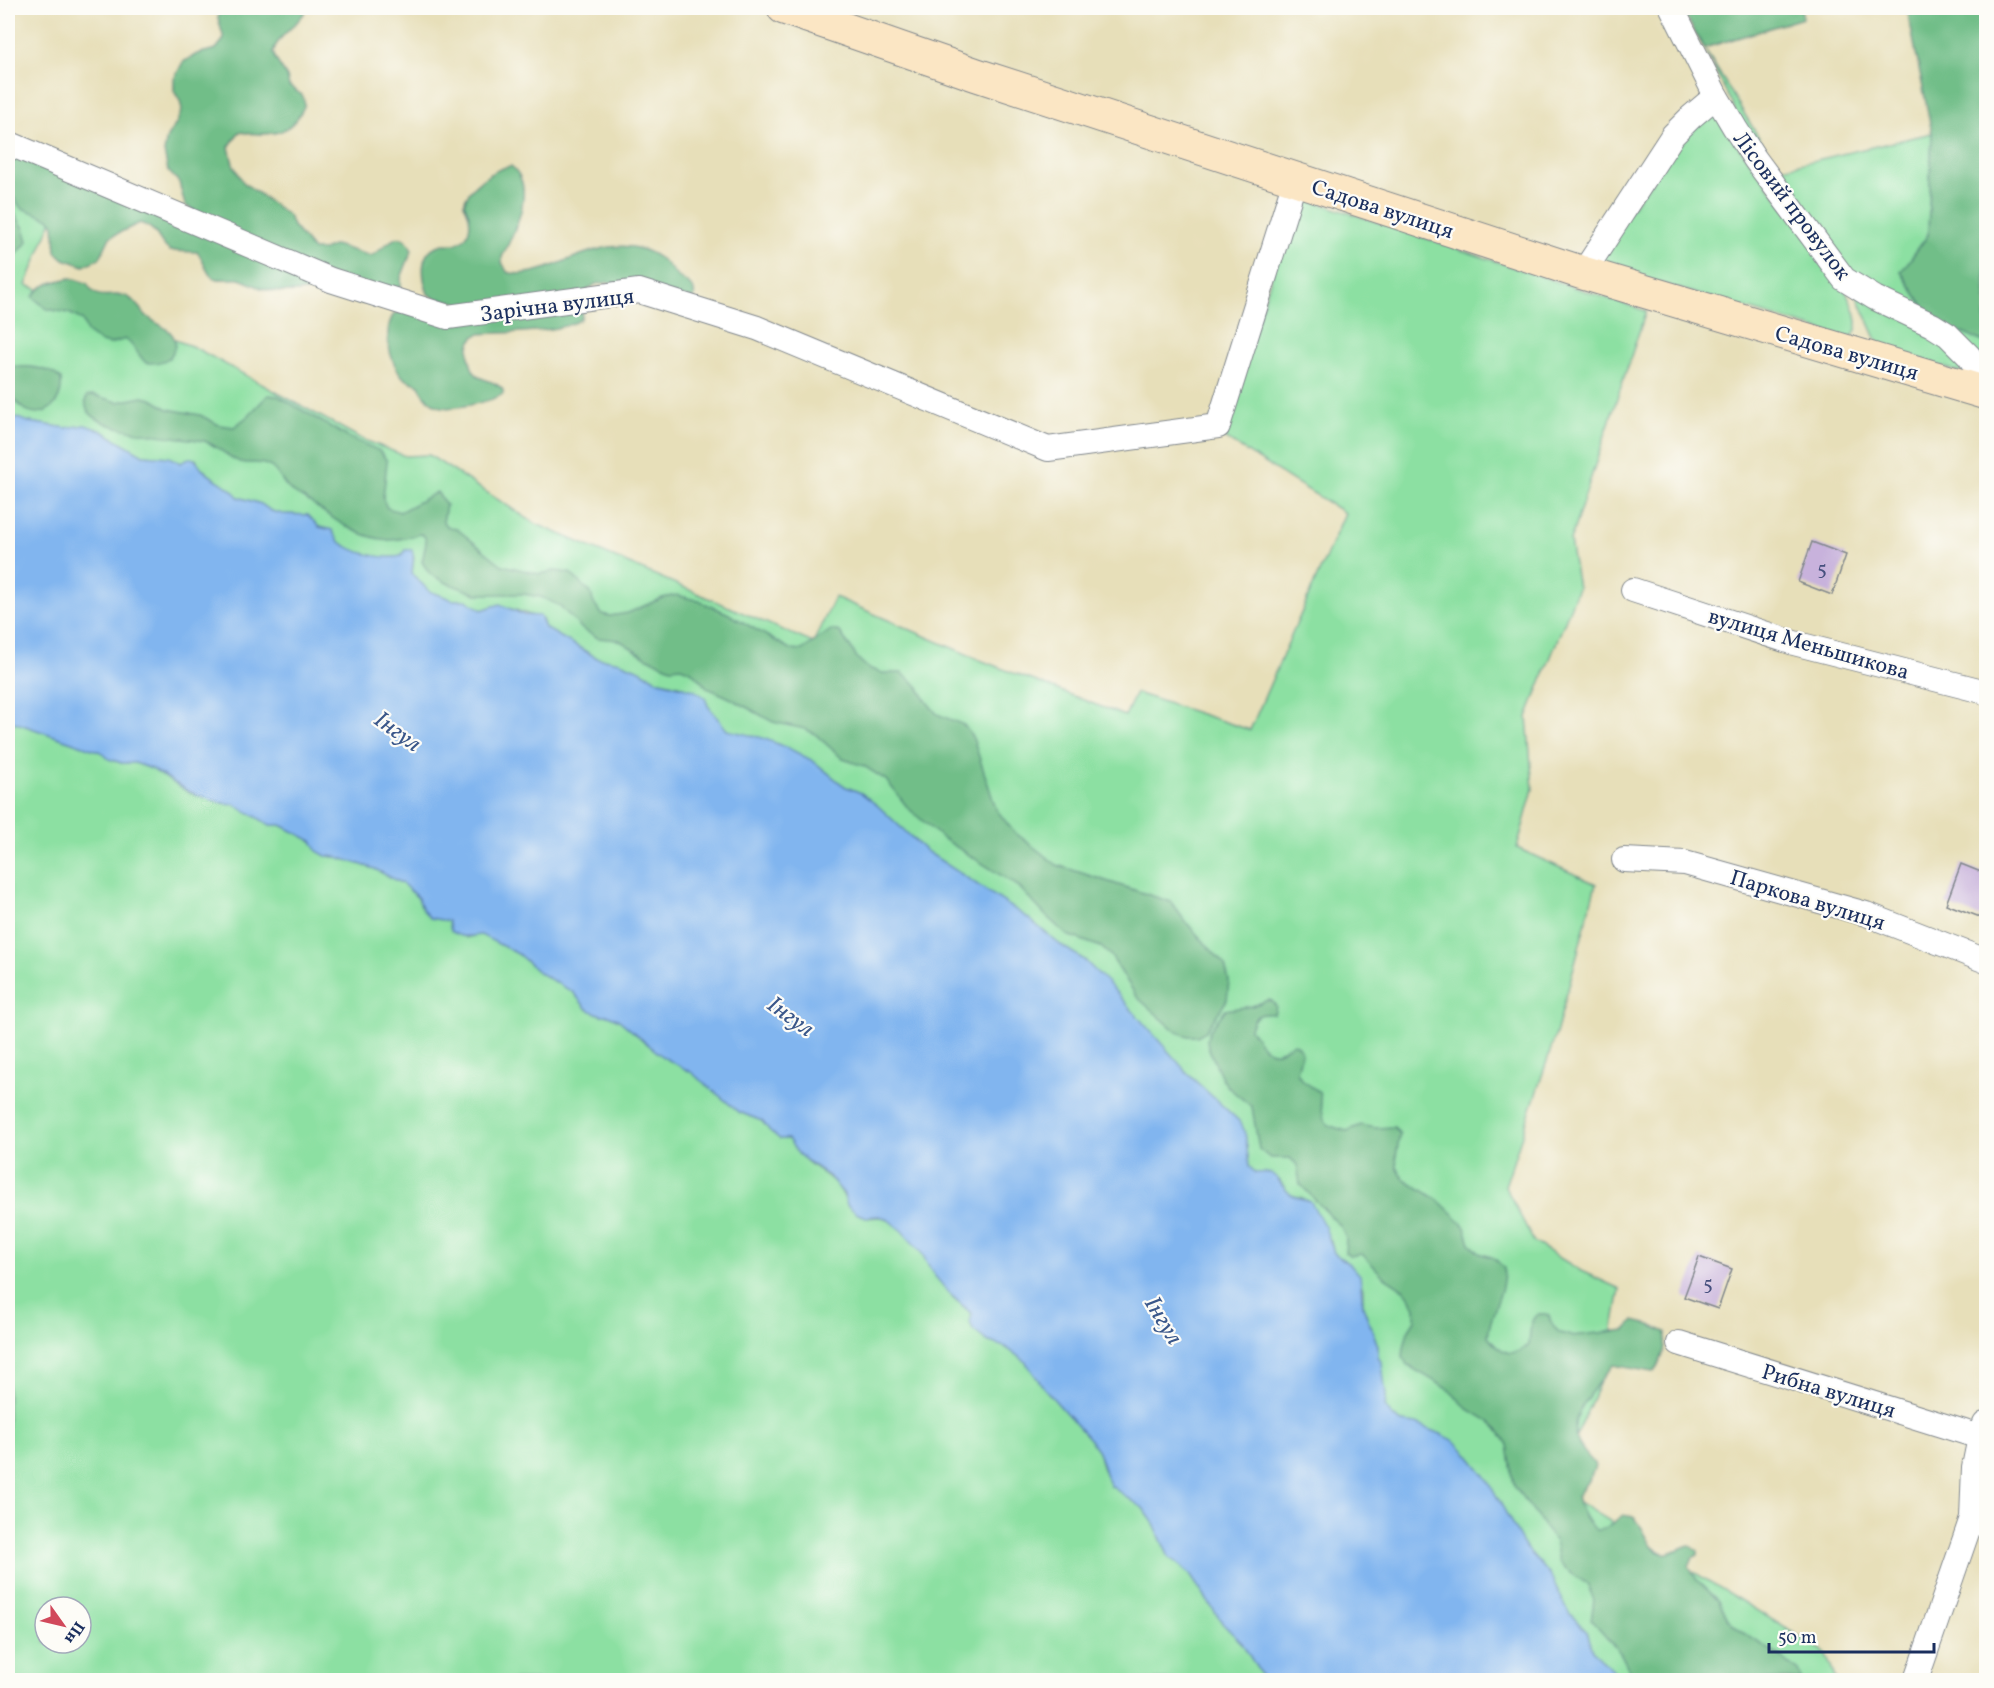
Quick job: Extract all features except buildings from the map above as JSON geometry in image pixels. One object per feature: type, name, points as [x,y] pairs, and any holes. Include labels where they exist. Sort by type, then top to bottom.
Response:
[{"type":"street","name":"Садова вулиця","points":[[784,8],[977,75],[1583,273],[1986,393]]},
{"type":"street","name":"Лісовий провулок","points":[[1672,8],[1716,96],[1755,159],[1844,279],[1875,298],[1932,324],[1948,335],[1969,356],[1986,382]]},
{"type":"street","points":[[1583,273],[1674,135],[1716,96]]},
{"type":"street","name":"Зарічна вулиця","points":[[8,143],[331,280],[448,317],[639,291],[757,328],[1048,449],[1218,426],[1295,180]]},
{"type":"street","name":"вулиця Меньшикова","points":[[1633,590],[1794,643],[1986,692]]},
{"type":"street","name":"Паркова вулиця","points":[[1623,860],[1659,860],[1696,866],[1866,914],[1986,961]]},
{"type":"street","name":"Рибна вулиця","points":[[1678,1343],[1983,1430]]},
{"type":"street","points":[[1916,1680],[1979,1521],[1974,1467],[1983,1430]]},
{"type":"green space","points":[[220,8],[307,8],[276,45],[273,52],[287,77],[289,86],[302,95],[305,104],[293,123],[279,132],[261,134],[239,132],[229,147],[233,164],[243,182],[289,216],[293,226],[313,250],[323,250],[335,245],[371,256],[392,240],[403,238],[412,250],[397,293],[375,303],[357,303],[352,298],[320,287],[298,292],[283,292],[261,288],[239,279],[217,279],[209,274],[197,252],[170,251],[152,229],[140,223],[110,237],[100,258],[84,266],[64,259],[56,252],[54,225],[50,219],[21,208],[8,190],[8,152],[201,214],[185,205],[179,182],[168,171],[164,152],[167,137],[182,110],[174,91],[174,79],[183,62],[197,54],[216,49],[224,39],[218,18]]},
{"type":"green space","points":[[1681,8],[1801,8],[1803,18],[1704,48]]},
{"type":"green space","points":[[1907,8],[1986,8],[1986,343],[1933,321],[1901,272],[1928,235],[1932,133]]},
{"type":"green space","points":[[1704,48],[1778,169],[1932,133],[1928,235],[1901,272],[1933,321],[1986,343],[1986,382],[1884,346],[1876,338],[1848,276],[1759,157]]},
{"type":"green space","points":[[1708,106],[1839,279],[1856,315],[1856,329],[1853,336],[1844,337],[1605,267],[1601,248]]},
{"type":"green space","points":[[8,147],[71,173],[26,285],[194,347],[362,439],[405,456],[429,455],[534,523],[813,643],[835,597],[980,660],[1125,716],[1136,693],[1250,730],[1345,513],[1220,435],[1291,217],[1301,203],[1313,201],[1646,311],[1570,541],[1578,588],[1527,717],[1533,789],[1517,848],[1596,884],[1556,1034],[1505,1186],[1534,1242],[1581,1271],[1620,1289],[1606,1368],[1554,1487],[1825,1652],[1836,1680],[1619,1680],[1593,1651],[1587,1632],[1569,1613],[1550,1575],[1523,1544],[1486,1477],[1466,1452],[1416,1424],[1402,1422],[1391,1415],[1385,1407],[1386,1396],[1378,1346],[1363,1306],[1363,1288],[1352,1266],[1334,1253],[1331,1241],[1303,1198],[1291,1195],[1274,1175],[1256,1174],[1249,1166],[1245,1132],[1240,1122],[1191,1077],[1085,960],[1059,944],[1028,918],[926,851],[861,793],[844,786],[813,761],[726,730],[708,706],[705,698],[679,685],[656,680],[620,662],[597,658],[545,628],[542,619],[501,606],[482,610],[466,600],[453,600],[429,591],[412,574],[414,557],[405,550],[402,556],[387,557],[370,555],[346,546],[339,541],[332,530],[319,527],[308,515],[271,511],[261,504],[238,497],[204,470],[196,459],[186,459],[182,464],[169,457],[143,455],[102,431],[85,425],[66,428],[29,422],[8,415]]},
{"type":"green space","points":[[511,166],[519,175],[523,186],[523,198],[517,223],[502,257],[507,272],[517,274],[532,272],[604,248],[633,247],[647,251],[661,259],[692,288],[694,299],[610,282],[596,284],[587,290],[581,319],[572,324],[546,330],[478,334],[470,345],[471,365],[479,377],[498,385],[503,390],[503,394],[473,404],[448,408],[438,406],[425,396],[419,385],[406,379],[397,370],[388,336],[391,319],[395,313],[458,306],[456,302],[435,298],[428,294],[423,273],[425,259],[433,248],[442,244],[454,244],[465,237],[470,221],[464,204],[470,191],[497,170]]},
{"type":"green space","points":[[8,204],[24,228],[28,241],[13,259],[8,259]]},
{"type":"green space","points":[[71,278],[87,283],[91,290],[101,295],[122,295],[131,299],[145,315],[173,335],[174,351],[169,358],[161,362],[146,363],[125,339],[110,344],[101,342],[87,332],[82,320],[69,313],[47,309],[33,297],[44,286]]},
{"type":"green space","points":[[8,363],[16,367],[43,369],[61,379],[60,392],[50,409],[32,412],[23,408],[8,388]]},
{"type":"green space","points":[[93,395],[118,402],[143,397],[152,399],[168,409],[200,415],[219,425],[234,427],[268,395],[278,396],[348,437],[380,451],[387,461],[383,499],[387,508],[400,512],[437,492],[446,505],[443,522],[449,528],[457,529],[502,565],[539,574],[555,571],[570,573],[591,593],[593,602],[602,614],[610,616],[628,613],[662,598],[677,595],[699,601],[727,613],[790,649],[802,650],[831,630],[840,632],[858,659],[868,668],[882,673],[902,673],[917,685],[937,714],[964,725],[973,738],[996,809],[1013,831],[1057,865],[1171,902],[1225,965],[1229,981],[1227,1000],[1206,1031],[1197,1036],[1177,1032],[1137,997],[1111,956],[1101,947],[1067,935],[1018,886],[942,838],[908,808],[886,780],[864,766],[843,759],[815,734],[805,729],[773,722],[708,688],[691,671],[681,667],[671,668],[646,657],[619,640],[598,638],[582,629],[560,606],[541,597],[523,594],[477,594],[447,583],[430,574],[422,562],[426,543],[425,537],[421,534],[389,540],[356,531],[293,492],[267,465],[240,462],[204,441],[154,435],[112,426],[96,418],[87,409],[87,396]]},
{"type":"green space","points":[[8,720],[101,752],[109,759],[121,763],[135,763],[152,769],[188,792],[234,804],[270,825],[281,825],[312,841],[318,851],[326,856],[337,857],[375,869],[403,884],[418,898],[423,910],[438,919],[448,921],[466,938],[481,934],[518,954],[541,974],[573,992],[587,1009],[619,1020],[663,1057],[691,1072],[739,1112],[762,1121],[780,1139],[788,1139],[806,1161],[838,1187],[847,1205],[859,1214],[885,1218],[905,1232],[921,1251],[948,1292],[972,1315],[970,1322],[987,1341],[1005,1347],[1025,1361],[1044,1388],[1098,1451],[1102,1467],[1111,1486],[1143,1508],[1153,1522],[1169,1557],[1189,1573],[1223,1624],[1242,1643],[1264,1680],[8,1680]]},
{"type":"green space","points":[[1268,1000],[1276,1006],[1274,1014],[1256,1017],[1250,1029],[1262,1046],[1270,1051],[1280,1051],[1293,1043],[1299,1046],[1302,1052],[1297,1072],[1302,1080],[1319,1092],[1324,1120],[1330,1126],[1347,1131],[1361,1125],[1375,1128],[1394,1127],[1400,1134],[1396,1156],[1397,1167],[1403,1178],[1438,1200],[1465,1227],[1470,1243],[1479,1253],[1494,1258],[1504,1268],[1502,1287],[1488,1336],[1497,1346],[1512,1353],[1523,1349],[1529,1344],[1534,1317],[1542,1314],[1549,1315],[1553,1326],[1560,1333],[1571,1336],[1626,1330],[1634,1321],[1666,1332],[1663,1354],[1653,1372],[1613,1365],[1582,1406],[1575,1425],[1575,1433],[1583,1450],[1595,1464],[1591,1476],[1577,1496],[1581,1510],[1596,1530],[1604,1529],[1623,1515],[1633,1517],[1638,1521],[1651,1545],[1661,1553],[1668,1553],[1690,1545],[1698,1551],[1698,1555],[1693,1557],[1689,1566],[1697,1580],[1719,1601],[1728,1620],[1736,1628],[1784,1659],[1798,1671],[1802,1680],[1634,1680],[1621,1654],[1591,1620],[1594,1600],[1587,1584],[1559,1562],[1555,1541],[1514,1486],[1508,1445],[1500,1432],[1488,1421],[1468,1409],[1448,1389],[1407,1365],[1403,1356],[1404,1348],[1408,1331],[1415,1320],[1415,1307],[1405,1290],[1383,1276],[1362,1254],[1350,1256],[1345,1253],[1346,1238],[1341,1227],[1300,1184],[1297,1165],[1290,1158],[1270,1158],[1259,1149],[1252,1107],[1223,1080],[1208,1047],[1207,1039],[1210,1030],[1225,1010],[1252,1006]]},
{"type":"water","name":"Інгул","points":[[8,415],[29,422],[66,428],[85,425],[102,431],[143,455],[169,457],[181,463],[192,458],[203,470],[238,497],[261,504],[271,511],[308,515],[319,527],[332,530],[339,541],[353,549],[370,555],[387,557],[401,556],[405,550],[412,550],[412,574],[429,591],[453,600],[466,600],[482,610],[500,604],[524,615],[540,616],[545,628],[597,658],[620,662],[656,680],[694,690],[705,698],[708,706],[727,730],[763,738],[813,761],[844,786],[861,793],[878,806],[926,851],[1028,918],[1059,944],[1084,960],[1108,983],[1191,1077],[1240,1122],[1245,1132],[1249,1166],[1255,1173],[1264,1172],[1274,1175],[1289,1193],[1311,1202],[1325,1227],[1334,1253],[1360,1275],[1363,1306],[1378,1346],[1378,1357],[1382,1363],[1385,1407],[1401,1422],[1416,1424],[1441,1434],[1453,1440],[1466,1452],[1486,1477],[1523,1544],[1550,1575],[1569,1613],[1587,1632],[1593,1651],[1619,1680],[1264,1680],[1242,1643],[1223,1624],[1189,1573],[1169,1557],[1153,1522],[1143,1508],[1111,1486],[1098,1451],[1044,1388],[1025,1361],[1005,1347],[987,1341],[973,1330],[970,1322],[972,1314],[950,1294],[934,1275],[921,1252],[902,1231],[886,1218],[858,1214],[847,1205],[844,1194],[829,1176],[799,1155],[788,1139],[780,1139],[762,1121],[739,1112],[691,1072],[663,1057],[619,1020],[587,1009],[573,992],[541,974],[518,954],[481,935],[458,935],[451,931],[448,921],[430,918],[423,910],[418,898],[403,884],[375,869],[337,857],[326,856],[317,851],[312,841],[281,825],[270,825],[234,804],[202,797],[188,791],[152,769],[135,763],[122,763],[109,759],[101,752],[8,720]]}]
